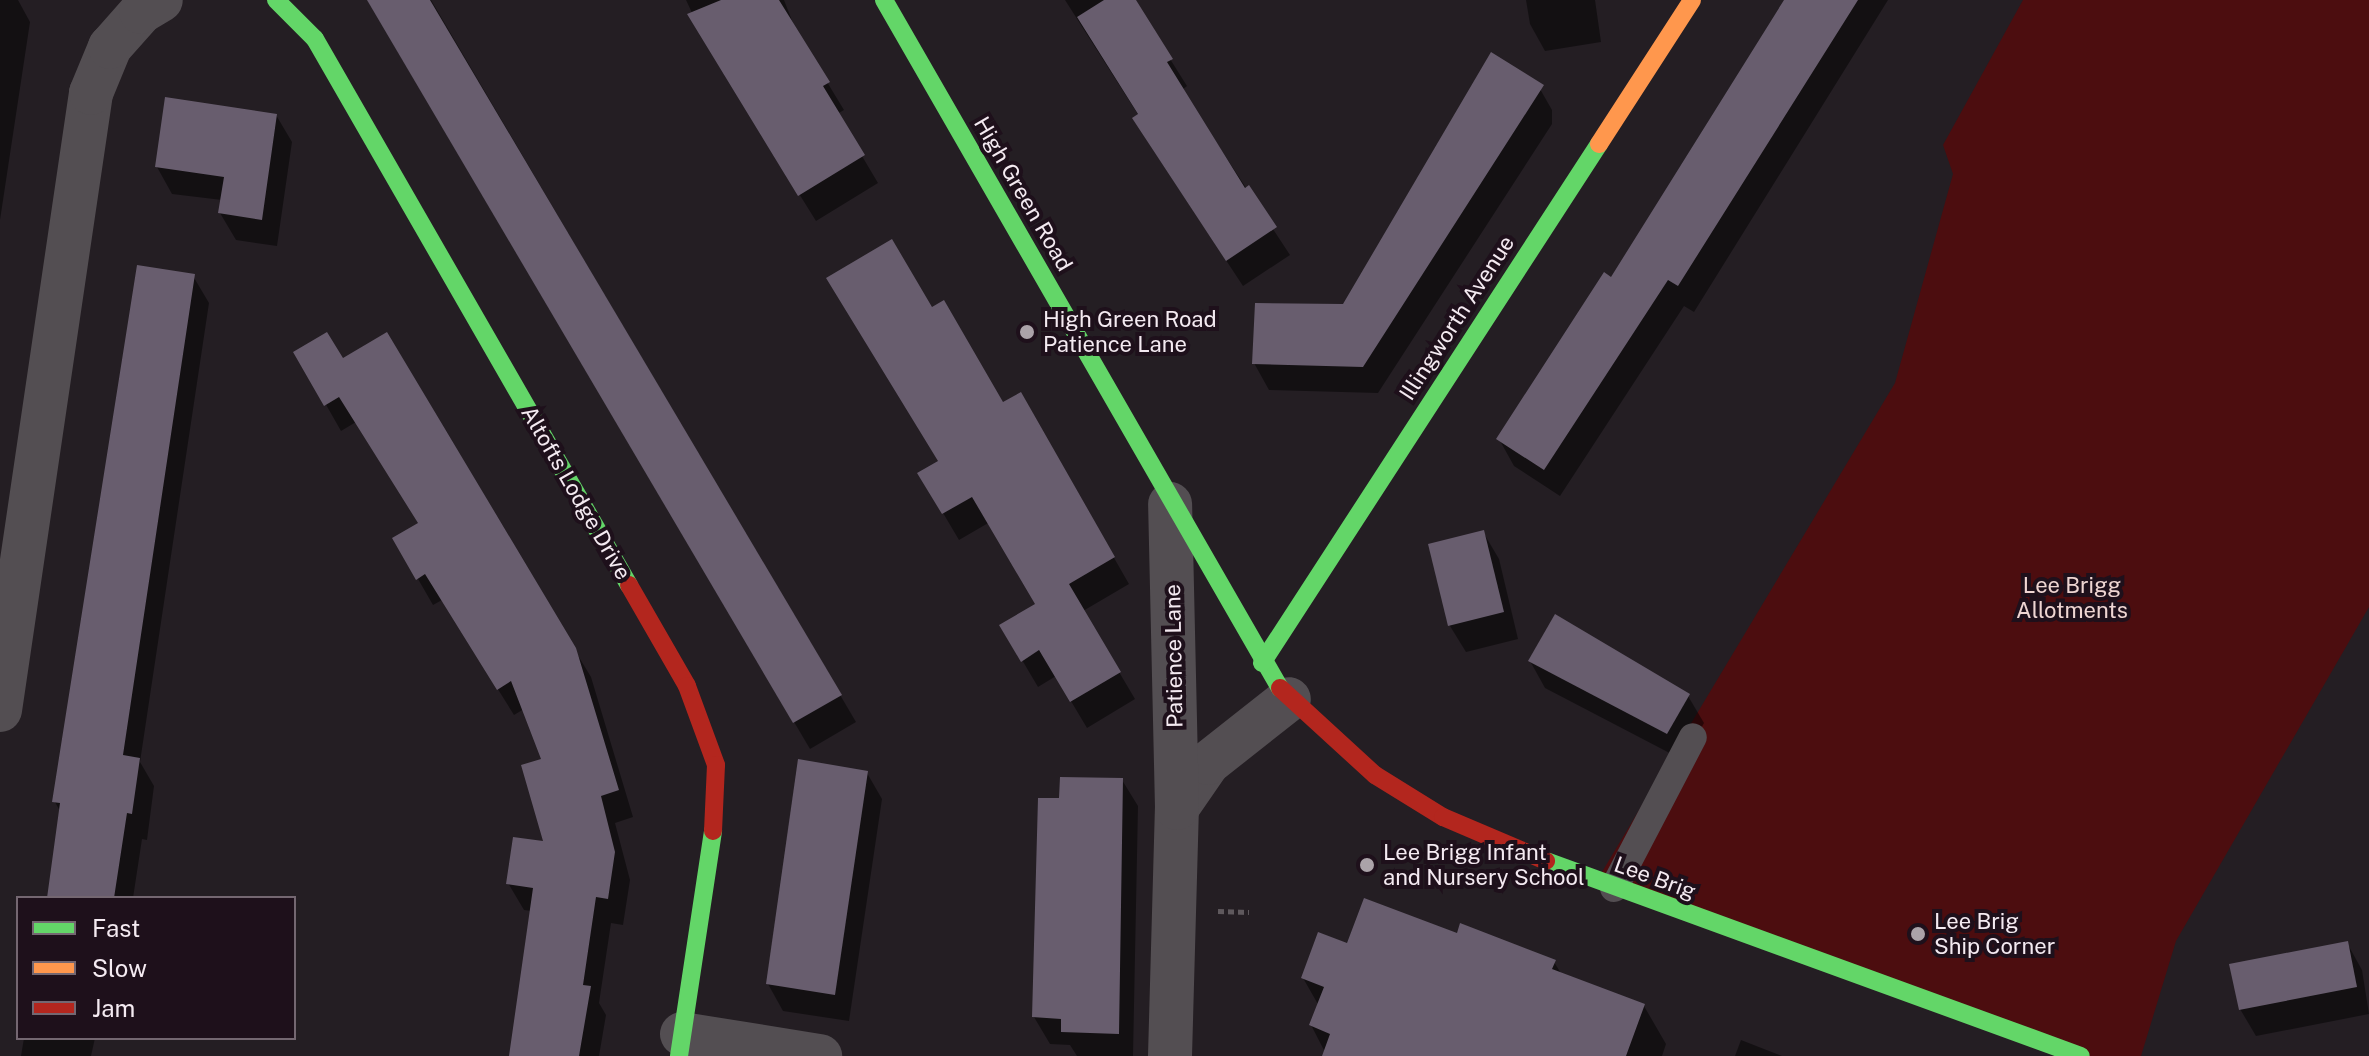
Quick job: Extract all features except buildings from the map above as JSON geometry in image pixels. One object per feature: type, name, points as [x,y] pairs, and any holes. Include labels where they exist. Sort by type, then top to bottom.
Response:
[{"type":"street","points":[[0,710],[91,93],[110,47],[141,12],[161,0]]},
{"type":"street","name":"Altofts Lodge Drive","points":[[276,0],[315,39],[687,686],[716,765],[712,853],[680,1045],[820,1056]]},
{"type":"street","name":"High Green Road","points":[[884,0],[1262,663]]},
{"type":"street","name":"Illingworth Avenue","points":[[1262,663],[1692,0]]},
{"type":"street","name":"Patience Lane","points":[[1170,504],[1177,808],[1170,1056]]},
{"type":"street","name":"Lee Brig","points":[[1262,663],[1289,699],[1375,775],[1443,817],[1614,888],[2081,1056]]},
{"type":"street","points":[[1177,808],[1208,763],[1289,699]]},
{"type":"lane","points":[[1614,888],[1693,737]]},
{"type":"green space","name":"Lee Brigg Allotments","points":[[2023,0],[2369,0],[2369,607],[2176,941],[2141,1056],[2081,1056],[1596,882],[1895,383],[1953,174],[1943,145]]},
{"type":"traffic: fast","points":[[276,0],[315,39],[629,585]]},
{"type":"traffic: fast","points":[[884,0],[1280,688]]},
{"type":"traffic: fast","points":[[1262,663],[1599,144]]},
{"type":"traffic: fast","points":[[679,1056],[713,831]]},
{"type":"traffic: fast","points":[[1546,861],[2081,1056]]},
{"type":"traffic: slow","points":[[1599,144],[1692,0]]},
{"type":"traffic: jam","points":[[629,585],[687,686],[716,765],[713,831]]},
{"type":"traffic: jam","points":[[1280,688],[1375,775],[1443,817],[1546,861]]},
{"type":"place","name":"High Green Road Patience Lane","points":[[1027,332]]},
{"type":"place","name":"Lee Brigg Infant and Nursery School","points":[[1367,865]]},
{"type":"place","name":"Lee Brig Ship Corner","points":[[1918,934]]}]
